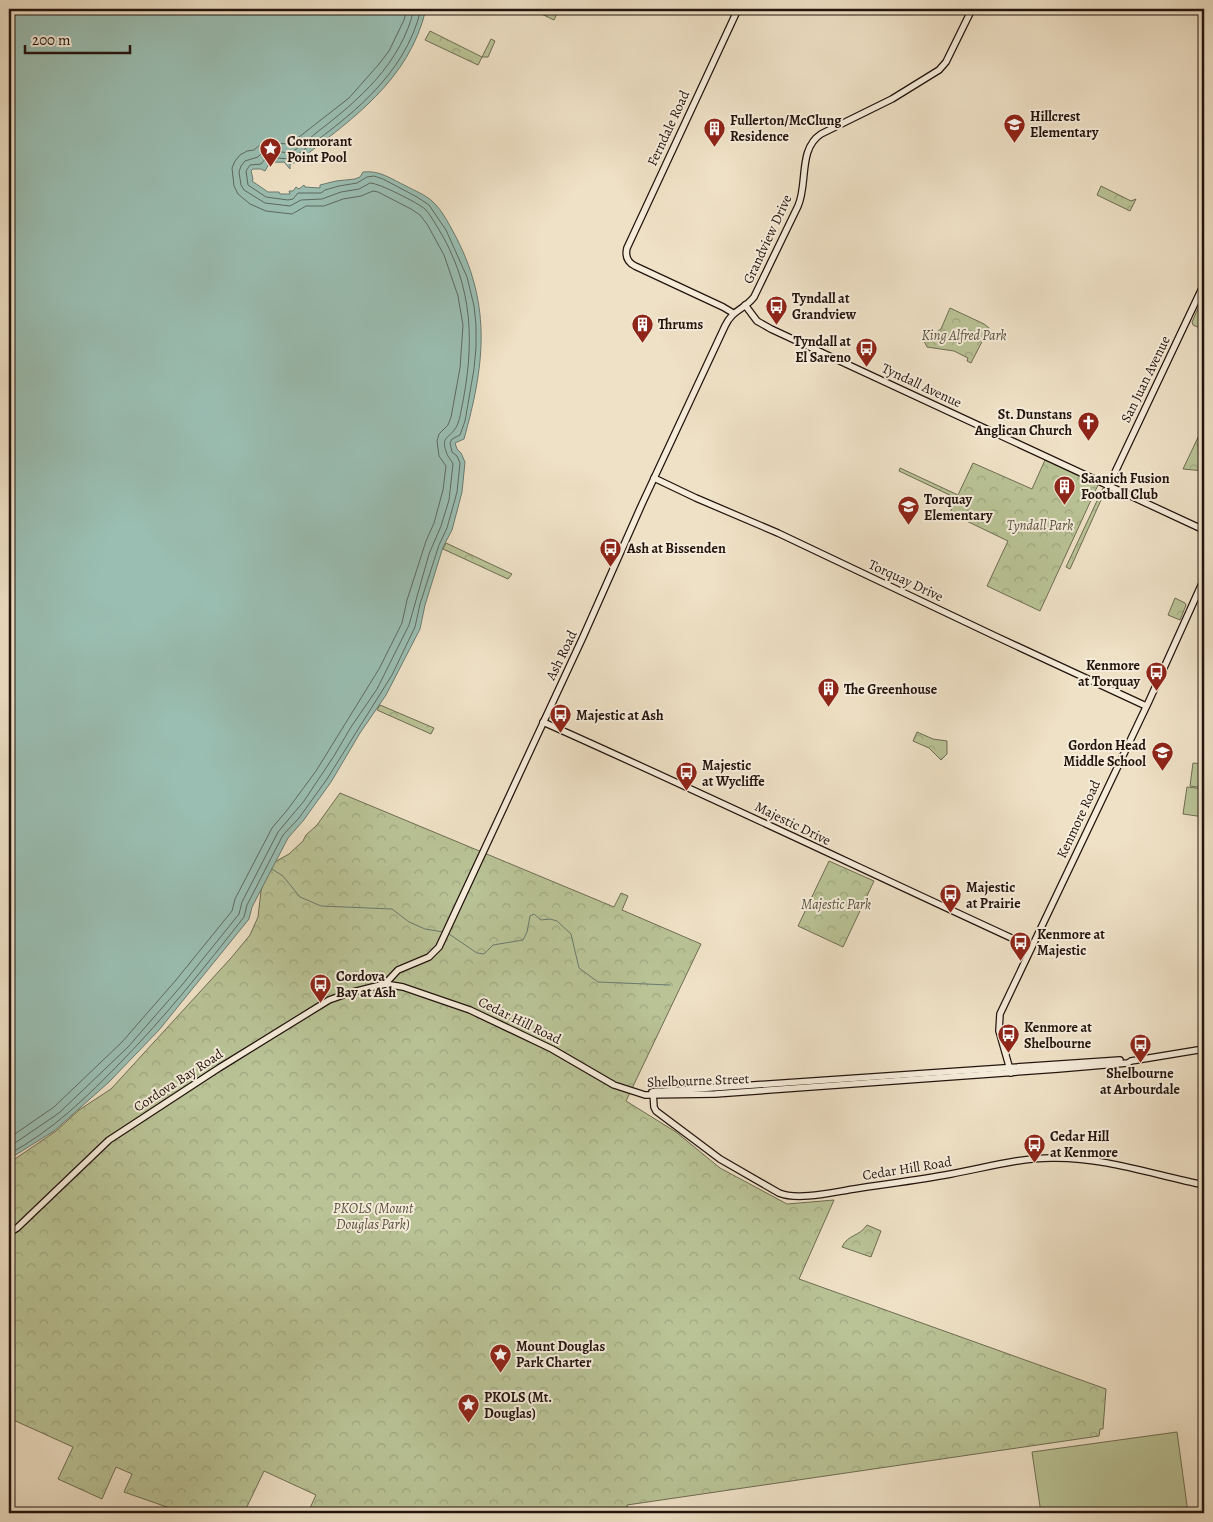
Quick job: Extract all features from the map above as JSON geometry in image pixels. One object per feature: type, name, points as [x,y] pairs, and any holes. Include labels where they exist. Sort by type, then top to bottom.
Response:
[{"type":"street","name":"Ferndale Road","points":[[733,314],[723,307],[632,265],[627,258],[627,248],[738,9]]},
{"type":"street","name":"Grandview Drive","points":[[733,314],[754,298],[800,202],[807,153],[813,141],[821,134],[892,99],[939,70],[946,62],[972,9]]},
{"type":"street","name":"San Juan Avenue","points":[[1109,485],[1204,284]]},
{"type":"street","name":"Tyndall Avenue","points":[[745,305],[757,322],[770,329],[1204,530]]},
{"type":"street","name":"Ash Road","points":[[385,984],[398,970],[429,957],[439,947],[447,932],[713,350],[728,319],[733,314]]},
{"type":"street","name":"Torquay Drive","points":[[654,478],[778,533],[1146,706]]},
{"type":"street","name":"Kenmore Road","points":[[1010,1070],[1000,1037],[998,1020],[1002,1009],[1146,706],[1204,579]]},
{"type":"street","name":"Majestic Drive","points":[[543,722],[1031,947]]},
{"type":"street","name":"Cedar Hill Road","points":[[385,984],[403,987],[470,1010],[552,1049],[614,1085],[638,1093]]},
{"type":"street","name":"Cordova Bay Road","points":[[9,1233],[17,1228],[109,1140],[219,1068],[329,1000],[385,984]]},
{"type":"street","name":"Shelbourne Street","points":[[638,1093],[653,1094],[862,1081],[1127,1059],[1131,1061],[1204,1049]]},
{"type":"street","name":"Cedar Hill Road","points":[[653,1094],[656,1111],[720,1159],[788,1196],[835,1192],[942,1176],[1034,1159],[1053,1158],[1072,1158],[1122,1166],[1204,1186]]},
{"type":"green space","points":[[531,9],[559,9],[554,20]]},
{"type":"green space","points":[[430,31],[482,57],[478,65],[425,40]]},
{"type":"green space","points":[[491,39],[495,41],[488,57],[482,57]]},
{"type":"green space","points":[[1101,186],[1131,201],[1136,199],[1130,211],[1097,195]]},
{"type":"green space","points":[[1204,295],[1204,330],[1193,325],[1192,322]]},
{"type":"green space","name":"King Alfred Park","points":[[950,308],[989,328],[971,363],[967,361],[968,358],[954,351],[927,347],[924,341],[941,329]]},
{"type":"green space","points":[[1201,431],[1204,432],[1204,471],[1183,469]]},
{"type":"green space","name":"Tyndall Park","points":[[1045,460],[1098,485],[1040,611],[987,586],[1008,541],[950,513],[956,498],[899,471],[900,468],[958,495],[973,463],[1032,489]]},
{"type":"green space","name":"Tyndall Park","points":[[1103,488],[1106,489],[1070,569],[1066,567]]},
{"type":"green space","points":[[446,543],[512,574],[508,579],[443,549]]},
{"type":"green space","points":[[1175,598],[1186,605],[1180,620],[1168,615]]},
{"type":"green space","points":[[380,705],[434,728],[431,734],[377,710]]},
{"type":"green space","points":[[917,732],[933,739],[947,741],[947,754],[941,760],[929,748],[913,741]]},
{"type":"green space","points":[[1193,763],[1204,764],[1204,788],[1190,786]]},
{"type":"green space","points":[[1187,787],[1204,789],[1204,817],[1183,814]]},
{"type":"green space","name":"PKOLS (Mount Douglas Park)","points":[[340,793],[614,907],[621,893],[628,896],[622,910],[701,944],[626,1101],[676,1132],[720,1168],[787,1204],[834,1200],[799,1279],[1106,1389],[1103,1429],[1100,1429],[1099,1436],[627,1505],[628,1513],[321,1513],[310,1508],[316,1495],[264,1471],[244,1513],[184,1513],[124,1492],[132,1474],[116,1467],[102,1499],[58,1479],[73,1447],[9,1418],[9,1163],[56,1131],[79,1110],[111,1089],[231,958],[250,935],[258,917],[261,891],[269,865],[289,854],[303,841]]},
{"type":"green space","name":"Majestic Park","points":[[829,861],[874,881],[843,947],[798,926]]},
{"type":"green space","points":[[867,1225],[881,1231],[871,1257],[842,1247],[847,1240],[861,1232]]},
{"type":"green space","points":[[1177,1432],[1188,1513],[1041,1513],[1032,1452]]},
{"type":"water","points":[[9,9],[426,9],[418,34],[406,57],[392,78],[358,114],[297,162],[290,164],[290,169],[284,162],[267,163],[269,164],[265,171],[253,169],[251,171],[252,181],[268,192],[290,194],[289,191],[293,191],[296,187],[299,189],[304,185],[305,187],[320,188],[320,185],[355,179],[360,177],[363,172],[375,172],[426,196],[440,209],[457,239],[468,264],[476,289],[481,338],[480,362],[471,413],[464,439],[455,443],[465,462],[462,492],[452,530],[443,547],[425,605],[420,629],[386,695],[360,733],[331,782],[303,821],[288,838],[252,907],[249,919],[159,1030],[109,1082],[54,1131],[9,1159]]},
{"type":"waterway","points":[[272,869],[283,876],[300,897],[321,906],[392,909],[409,922],[425,929],[443,932]]},
{"type":"waterway","points":[[449,934],[477,953],[484,954],[493,945],[523,940],[527,932],[530,916],[534,914],[541,920],[550,919],[557,921],[571,934],[579,968],[598,982],[670,985]]},
{"type":"place","name":"Hillcrest Elementary","points":[[1014,143]]},
{"type":"place","name":"Fullerton/McClung Residence","points":[[714,147]]},
{"type":"place","name":"Cormorant Point Pool","points":[[271,168]]},
{"type":"place","name":"Tyndall at Grandview","points":[[776,325]]},
{"type":"place","name":"Thrums","points":[[642,343]]},
{"type":"place","name":"Tyndall at El Sareno","points":[[867,368]]},
{"type":"place","name":"St. Dunstans Anglican Church","points":[[1088,441]]},
{"type":"place","name":"Saanich Fusion Football Club","points":[[1065,505]]},
{"type":"place","name":"Torquay Elementary","points":[[908,526]]},
{"type":"place","name":"Ash at Bissenden","points":[[611,567]]},
{"type":"place","name":"Kenmore at Torquay","points":[[1156,692]]},
{"type":"place","name":"The Greenhouse","points":[[828,708]]},
{"type":"place","name":"Majestic at Ash","points":[[560,734]]},
{"type":"place","name":"Gordon Head Middle School","points":[[1162,772]]},
{"type":"place","name":"Majestic at Wycliffe","points":[[686,792]]},
{"type":"place","name":"Majestic at Prairie","points":[[950,914]]},
{"type":"place","name":"Kenmore at Majestic","points":[[1021,961]]},
{"type":"place","name":"Cordova Bay at Ash","points":[[320,1003]]},
{"type":"place","name":"Kenmore at Shelbourne","points":[[1008,1054]]},
{"type":"place","name":"Shelbourne at Arbourdale","points":[[1140,1064]]},
{"type":"place","name":"Cedar Hill at Kenmore","points":[[1034,1163]]},
{"type":"place","name":"Mount Douglas Park Charter","points":[[500,1373]]},
{"type":"place","name":"PKOLS (Mt. Douglas)","points":[[468,1424]]}]
